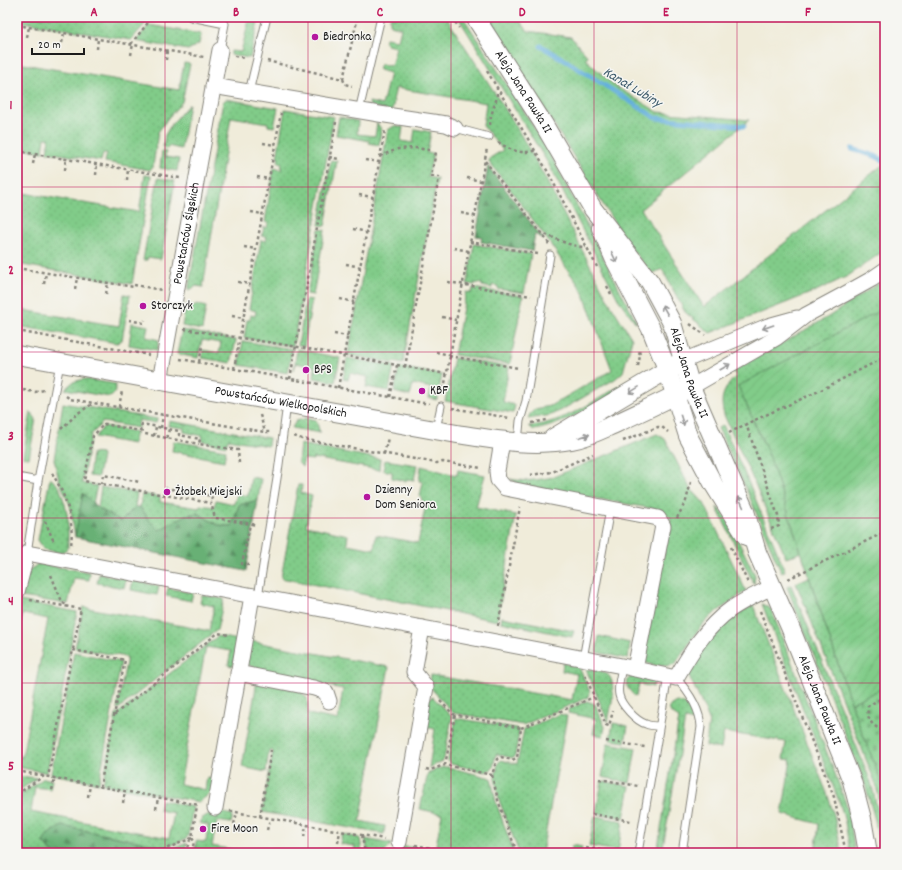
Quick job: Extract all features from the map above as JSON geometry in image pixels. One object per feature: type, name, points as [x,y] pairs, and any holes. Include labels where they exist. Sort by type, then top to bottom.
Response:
[{"type":"street","name":"Aleja Jana Pawła II","points":[[475,17],[543,122],[593,209],[614,258],[651,329],[667,369],[674,396],[688,436],[714,485],[757,552]]},
{"type":"street","name":"Powstańców Śląskich","points":[[160,380],[213,86],[224,53]]},
{"type":"street","points":[[213,86],[446,124],[455,128]]},
{"type":"street","name":"Aleja Jana Pawła II","points":[[593,209],[650,282],[672,323],[691,387],[745,511],[757,552],[790,627],[852,781],[862,819],[868,853]]},
{"type":"street","points":[[691,387],[776,338],[806,315],[885,270]]},
{"type":"street","points":[[683,361],[768,326],[806,315]]},
{"type":"street","name":"Powstańców Wielkopolskich","points":[[17,355],[510,442],[572,440],[592,434],[691,387]]},
{"type":"street","name":"Powstańców Wielkopolskich","points":[[545,442],[683,361]]},
{"type":"street","points":[[510,442],[497,471],[498,480],[505,488],[658,518],[663,526],[628,667]]},
{"type":"street","points":[[21,595],[27,553],[628,667],[672,677],[716,621],[731,609],[772,587]]},
{"type":"street","points":[[215,808],[244,638],[255,597]]},
{"type":"street","points":[[399,842],[426,687],[414,672],[422,628]]},
{"type":"street","points":[[238,673],[314,688],[326,692],[329,701]]},
{"type":"lane","points":[[190,17],[225,24],[224,53]]},
{"type":"lane","points":[[249,92],[267,17]]},
{"type":"lane","points":[[359,111],[381,17]]},
{"type":"lane","points":[[455,128],[489,137]]},
{"type":"lane","points":[[510,442],[520,421],[526,401],[550,255]]},
{"type":"lane","points":[[27,553],[38,481],[60,363]]},
{"type":"lane","points":[[255,597],[278,472],[287,403]]},
{"type":"lane","points":[[436,430],[441,406]]},
{"type":"lane","points":[[17,477],[38,481]]},
{"type":"lane","points":[[581,658],[610,509]]},
{"type":"lane","points":[[628,667],[619,686],[619,695],[628,711],[638,720],[646,724],[659,726]]},
{"type":"lane","points":[[638,853],[659,726],[672,677]]},
{"type":"lane","points":[[672,677],[689,694],[700,718],[682,853]]},
{"type":"path","points":[[131,55],[132,44],[147,24],[149,17]]},
{"type":"path","points":[[358,17],[343,79],[345,84],[364,89]]},
{"type":"path","points":[[452,17],[460,29]]},
{"type":"path","points":[[17,25],[197,55]]},
{"type":"path","points":[[27,37],[29,27]]},
{"type":"path","points":[[62,43],[64,32]]},
{"type":"path","points":[[97,49],[98,38]]},
{"type":"path","points":[[166,60],[167,50]]},
{"type":"path","points":[[224,53],[256,60]]},
{"type":"path","points":[[267,61],[343,79]]},
{"type":"path","points":[[486,70],[536,150],[600,273]]},
{"type":"path","points":[[336,77],[338,72]]},
{"type":"path","points":[[441,406],[485,161],[491,116],[497,97],[497,87]]},
{"type":"path","points":[[234,369],[282,109]]},
{"type":"path","points":[[338,388],[385,128]]},
{"type":"path","points":[[290,379],[334,132]]},
{"type":"path","points":[[489,137],[508,149],[521,153],[536,150]]},
{"type":"path","points":[[263,143],[275,145]]},
{"type":"path","points":[[380,156],[398,149],[415,148],[430,150]]},
{"type":"path","points":[[17,151],[176,177]]},
{"type":"path","points":[[405,367],[440,177],[431,176],[436,152]]},
{"type":"path","points":[[33,164],[35,154]]},
{"type":"path","points":[[330,157],[339,159]]},
{"type":"path","points":[[65,170],[66,159]]},
{"type":"path","points":[[365,160],[379,162]]},
{"type":"path","points":[[485,161],[548,242]]},
{"type":"path","points":[[96,175],[97,164]]},
{"type":"path","points":[[127,180],[128,169]]},
{"type":"path","points":[[257,176],[269,179]]},
{"type":"path","points":[[467,178],[481,181]]},
{"type":"path","points":[[359,195],[373,197]]},
{"type":"path","points":[[251,212],[262,214]]},
{"type":"path","points":[[461,213],[475,216]]},
{"type":"path","points":[[353,229],[367,232]]},
{"type":"path","points":[[540,232],[568,244],[578,247],[587,247]]},
{"type":"path","points":[[470,242],[531,252]]},
{"type":"path","points":[[244,247],[256,249]]},
{"type":"path","points":[[454,248],[469,251]]},
{"type":"path","points":[[346,264],[360,267]]},
{"type":"path","points":[[17,268],[155,289]]},
{"type":"path","points":[[44,284],[46,273]]},
{"type":"path","points":[[75,289],[77,278]]},
{"type":"path","points":[[603,280],[614,298]]},
{"type":"path","points":[[238,282],[250,284]]},
{"type":"path","points":[[448,282],[523,294]]},
{"type":"path","points":[[106,294],[108,283]]},
{"type":"path","points":[[340,299],[354,302]]},
{"type":"path","points":[[232,316],[243,318]]},
{"type":"path","points":[[442,317],[456,320]]},
{"type":"path","points":[[129,320],[144,323],[144,320]]},
{"type":"path","points":[[689,322],[709,337]]},
{"type":"path","points":[[180,328],[446,374]]},
{"type":"path","points":[[17,331],[156,356]]},
{"type":"path","points":[[334,334],[348,336]]},
{"type":"path","points":[[637,343],[640,356],[637,369]]},
{"type":"path","points":[[199,362],[202,348],[204,348]]},
{"type":"path","points":[[436,352],[510,366]]},
{"type":"path","points":[[729,433],[819,391],[885,357]]},
{"type":"path","points":[[175,358],[512,419]]},
{"type":"path","points":[[390,397],[397,365]]},
{"type":"path","points":[[17,389],[35,392]]},
{"type":"path","points":[[64,396],[70,399],[272,432]]},
{"type":"path","points":[[56,434],[78,412],[95,403]]},
{"type":"path","points":[[160,428],[163,415]]},
{"type":"path","points":[[211,503],[84,481],[93,436],[104,424],[140,431],[154,436],[238,450],[239,463]]},
{"type":"path","points":[[140,431],[142,424],[179,431],[178,435],[200,439],[199,444]]},
{"type":"path","points":[[746,424],[778,516],[779,526],[772,529]]},
{"type":"path","points":[[154,436],[156,427]]},
{"type":"path","points":[[167,438],[169,429]]},
{"type":"path","points":[[296,436],[302,439],[438,464],[443,462],[486,469]]},
{"type":"path","points":[[49,470],[61,488],[68,506],[72,529],[71,544],[65,560]]},
{"type":"path","points":[[101,484],[103,475],[140,482]]},
{"type":"path","points":[[165,488],[212,496],[211,503],[215,518],[257,524]]},
{"type":"path","points":[[494,642],[523,492]]},
{"type":"path","points":[[44,520],[65,560]]},
{"type":"path","points":[[249,565],[242,564],[250,524]]},
{"type":"path","points":[[772,587],[885,532]]},
{"type":"path","points":[[46,557],[61,599],[67,607]]},
{"type":"path","points":[[21,595],[67,607],[81,609],[48,777]]},
{"type":"path","points":[[758,605],[834,797],[846,853]]},
{"type":"path","points":[[114,714],[218,633],[244,638]]},
{"type":"path","points":[[73,650],[124,660],[100,787]]},
{"type":"path","points":[[581,658],[594,697],[606,725],[609,726]]},
{"type":"path","points":[[885,696],[868,706],[867,713],[871,723],[885,731]]},
{"type":"path","points":[[492,775],[445,764],[455,715],[521,728],[594,697]]},
{"type":"path","points":[[517,853],[498,800],[492,775],[496,759],[501,757],[512,760],[517,758],[521,728]]},
{"type":"path","points":[[606,741],[637,746]]},
{"type":"path","points":[[260,817],[271,750]]},
{"type":"path","points":[[17,771],[457,853]]},
{"type":"path","points":[[17,794],[44,776]]},
{"type":"path","points":[[52,790],[55,778]]},
{"type":"path","points":[[599,779],[648,788]]},
{"type":"path","points":[[88,797],[90,785]]},
{"type":"path","points":[[122,803],[125,791]]},
{"type":"path","points":[[156,809],[158,798]]},
{"type":"path","points":[[192,853],[194,841],[192,838],[197,805]]},
{"type":"path","points":[[234,824],[237,812]]},
{"type":"path","points":[[592,814],[643,822]]},
{"type":"path","points":[[267,830],[270,818]]},
{"type":"path","points":[[304,837],[306,825]]},
{"type":"path","points":[[338,843],[340,831]]},
{"type":"path","points":[[362,835],[365,853]]},
{"type":"path","points":[[156,853],[192,838]]},
{"type":"path","points":[[185,853],[192,838]]},
{"type":"path","points":[[416,853],[418,846]]},
{"type":"path","points":[[586,848],[619,853]]},
{"type":"green space","points":[[17,17],[147,17],[145,24],[131,40],[17,21]]},
{"type":"green space","points":[[390,17],[446,17],[513,121],[543,174],[608,300],[632,339],[623,372],[615,379],[551,415],[528,419],[530,414],[535,409],[550,406],[612,370],[584,295],[546,238],[489,162],[490,158],[503,150],[483,126],[486,103],[396,88],[392,111],[370,106],[369,102],[382,105],[390,73],[379,70],[378,67],[382,64],[391,66],[396,47],[387,45],[384,41],[386,38],[398,40],[401,28],[391,25]]},
{"type":"green space","points":[[458,17],[463,17],[524,111],[555,163],[637,323],[618,299],[549,165]]},
{"type":"green space","points":[[486,17],[517,17],[528,31],[571,37],[588,57],[585,59],[615,86],[658,112],[749,120],[641,209],[704,307],[885,163],[885,250],[848,276],[816,291],[710,333],[685,312],[662,269],[652,274],[628,245]]},
{"type":"green space","points":[[249,20],[258,22],[250,58],[231,55],[231,51],[241,52]]},
{"type":"green space","points":[[149,25],[201,34],[199,44],[188,50],[136,41]]},
{"type":"green space","points":[[17,63],[179,90],[184,63],[190,64],[182,102],[158,132],[153,166],[150,170],[105,162],[107,153],[103,153],[101,161],[47,152],[49,138],[45,138],[43,152],[17,147]]},
{"type":"green space","points":[[226,99],[278,108],[274,127],[268,126],[268,123],[231,117],[203,287],[196,286],[188,291],[223,102]]},
{"type":"green space","points":[[189,104],[181,149],[168,146],[167,149],[163,148],[165,135],[171,125]]},
{"type":"green space","points":[[285,109],[334,117],[293,346],[244,338],[247,320],[250,320],[251,315],[255,316],[256,311],[249,309],[261,240],[266,241],[267,237],[262,236],[264,227],[267,228],[268,223],[265,222],[274,168],[281,170],[282,164],[278,163],[279,158],[277,158]]},
{"type":"green space","points":[[339,117],[358,121],[357,134],[375,136],[377,123],[381,129],[379,145],[369,143],[370,141],[336,135]]},
{"type":"green space","points":[[394,126],[403,127],[401,141],[413,143],[415,129],[431,132],[427,153],[433,154],[428,177],[437,179],[403,364],[348,355],[388,130]]},
{"type":"green space","points":[[162,151],[166,152],[165,157],[179,159],[177,171],[160,168]]},
{"type":"green space","points":[[331,160],[337,161],[325,226],[319,225]]},
{"type":"green space","points":[[488,166],[544,240],[535,234],[532,251],[481,242],[482,237],[476,236]]},
{"type":"green space","points":[[145,175],[151,176],[132,284],[17,264],[17,192],[139,212]]},
{"type":"green space","points":[[158,178],[175,181],[161,259],[148,257],[147,260],[143,260]]},
{"type":"green space","points":[[319,229],[325,230],[313,295],[307,294]]},
{"type":"green space","points":[[474,244],[531,254],[524,293],[498,289],[498,286],[492,285],[492,288],[482,286],[482,284],[467,284]]},
{"type":"green space","points":[[885,279],[885,308],[837,335],[752,419],[769,455],[801,552],[786,558],[724,415],[722,398],[728,385],[736,376],[733,371],[828,317]]},
{"type":"green space","points":[[473,288],[523,296],[510,364],[454,355],[466,292],[472,293]]},
{"type":"green space","points":[[124,294],[130,295],[122,340],[117,343],[17,326],[17,309],[119,326]]},
{"type":"green space","points":[[306,299],[312,300],[304,346],[298,345]]},
{"type":"green space","points":[[196,304],[206,307],[202,330],[182,326],[186,305],[196,306]]},
{"type":"green space","points":[[885,308],[885,687],[851,703],[769,455],[738,386]]},
{"type":"green space","points":[[132,323],[148,326],[146,337],[159,340],[157,350],[129,345]]},
{"type":"green space","points":[[182,330],[236,340],[231,363],[202,358],[203,350],[219,353],[221,343],[202,340],[198,358],[177,354]]},
{"type":"green space","points":[[243,341],[292,349],[288,373],[239,365]]},
{"type":"green space","points":[[297,349],[340,358],[335,382],[314,378],[315,367],[296,363],[294,370]]},
{"type":"green space","points":[[347,358],[394,366],[389,391],[366,387],[368,377],[350,373],[348,380],[343,379]]},
{"type":"green space","points":[[454,358],[509,367],[503,402],[515,405],[513,413],[445,401]]},
{"type":"green space","points":[[399,367],[442,375],[437,400],[429,398],[431,388],[413,384],[410,396],[394,392]]},
{"type":"green space","points":[[84,379],[116,384],[115,392],[109,397],[65,389],[73,382]]},
{"type":"green space","points":[[628,381],[630,384],[572,418],[534,430],[529,426],[542,424],[568,415]]},
{"type":"green space","points":[[63,403],[157,419],[156,423],[139,420],[138,428],[103,422],[91,435],[82,483],[97,486],[93,503],[83,494],[75,537],[70,505],[59,480],[54,459]]},
{"type":"green space","points":[[31,412],[36,419],[29,458],[23,457]]},
{"type":"green space","points":[[307,418],[316,420],[320,433],[292,428],[296,421]]},
{"type":"green space","points":[[169,421],[269,438],[268,446],[228,439],[226,446],[202,441],[203,436],[184,432],[184,428],[168,426]]},
{"type":"green space","points":[[723,425],[785,571],[781,572],[747,491],[718,428]]},
{"type":"green space","points":[[104,426],[136,432],[133,444],[95,437]]},
{"type":"green space","points":[[657,434],[665,439],[690,488],[704,503],[746,591],[715,613],[702,625],[675,664],[667,666],[649,664],[643,660],[671,518],[660,510],[521,485],[510,479],[532,480],[553,477]]},
{"type":"green space","points":[[174,441],[226,450],[224,461],[172,451]]},
{"type":"green space","points":[[300,444],[380,459],[379,470],[313,458],[313,460],[304,459],[302,467],[298,462]]},
{"type":"green space","points":[[92,453],[101,454],[102,456],[98,477],[89,476]]},
{"type":"green space","points":[[385,460],[417,465],[414,480],[408,479],[405,481],[392,478],[392,472],[383,470]]},
{"type":"green space","points":[[421,466],[457,475],[458,470],[485,475],[476,507],[516,515],[497,621],[281,578],[298,485],[302,485],[301,493],[312,496],[306,526],[348,535],[347,544],[374,549],[376,535],[418,543],[426,503],[423,502],[420,496],[423,482],[419,481]]},
{"type":"green space","points":[[251,477],[261,479],[258,500],[239,505],[232,526],[218,525],[197,513],[186,515],[159,530],[149,520],[140,507],[142,494],[160,497],[160,502],[199,508],[200,505],[214,507],[216,500],[234,504],[237,494],[248,496]]},
{"type":"green space","points":[[50,478],[59,486],[68,519],[68,548],[61,553],[44,549],[38,540]]},
{"type":"green space","points":[[101,487],[137,493],[135,507],[121,521],[98,508]]},
{"type":"green space","points":[[83,493],[98,508],[121,521],[135,507],[140,507],[149,520],[159,530],[186,515],[197,513],[218,525],[232,526],[239,505],[258,500],[246,571],[75,537]]},
{"type":"green space","points":[[717,508],[726,516],[755,575],[754,584]]},
{"type":"green space","points":[[39,564],[90,572],[89,580],[74,578],[68,604],[21,597],[27,571]]},
{"type":"green space","points":[[99,574],[126,579],[124,588],[97,583]]},
{"type":"green space","points":[[809,577],[851,703],[885,791],[885,822],[875,782],[796,583]]},
{"type":"green space","points":[[133,581],[159,586],[157,595],[131,590]]},
{"type":"green space","points":[[791,585],[871,782],[880,820],[885,853],[880,853],[875,820],[865,784],[787,587]]},
{"type":"green space","points":[[168,588],[193,593],[191,601],[166,596]]},
{"type":"green space","points":[[202,595],[224,599],[217,630],[117,710],[127,657],[75,648],[83,607],[209,631],[214,606],[200,603]]},
{"type":"green space","points":[[20,601],[77,612],[47,773],[17,767],[17,756],[22,757],[48,619],[23,614],[20,627],[17,626]]},
{"type":"green space","points":[[762,604],[771,609],[834,771],[850,819],[855,853],[850,853],[845,822],[840,804]]},
{"type":"green space","points":[[753,605],[828,796],[834,815],[842,853],[815,853],[819,824],[782,814],[791,760],[783,759],[786,742],[724,732],[721,749],[706,746],[709,719],[690,678],[688,670],[700,649],[729,619]]},
{"type":"green space","points":[[502,617],[574,631],[572,637],[501,622]]},
{"type":"green space","points":[[218,636],[238,640],[233,666],[228,665],[231,651],[206,647],[180,784],[205,790],[207,777],[216,779],[213,791],[199,802],[103,784],[116,715]]},
{"type":"green space","points":[[599,636],[630,643],[628,659],[596,652]]},
{"type":"green space","points":[[250,641],[389,667],[360,821],[385,826],[384,834],[262,812],[273,751],[269,750],[266,772],[242,767],[257,681],[299,690],[307,698],[308,714],[338,720],[343,689],[258,673],[259,669],[248,665],[247,660]]},
{"type":"green space","points":[[74,652],[121,662],[99,783],[51,774]]},
{"type":"green space","points":[[563,663],[579,667],[590,692],[587,698],[523,725],[453,713],[430,687],[431,675],[572,700],[577,674],[562,671]]},
{"type":"green space","points":[[586,669],[604,672],[612,681],[613,695],[608,722]]},
{"type":"green space","points":[[633,676],[654,680],[653,687],[639,684],[636,697],[626,683],[629,678]]},
{"type":"green space","points":[[885,687],[885,791],[851,703]]},
{"type":"green space","points":[[433,697],[452,717],[444,759],[429,768],[435,729],[426,727],[429,699]]},
{"type":"green space","points":[[587,701],[595,704],[605,727],[603,736],[593,734],[596,719],[568,713],[569,709]]},
{"type":"green space","points":[[677,702],[687,706],[694,721],[685,719],[662,853],[657,853],[679,718],[671,713],[669,708]]},
{"type":"green space","points":[[560,714],[567,716],[542,853],[519,853],[499,800],[495,778],[498,763],[501,760],[517,764],[524,729]]},
{"type":"green space","points":[[456,718],[516,728],[519,732],[515,756],[512,758],[496,754],[493,768],[486,772],[451,764],[448,760]]},
{"type":"green space","points":[[613,723],[628,726],[625,742],[610,740]]},
{"type":"green space","points":[[608,743],[636,748],[630,783],[602,777]]},
{"type":"green space","points":[[443,767],[491,778],[496,802],[514,853],[477,853],[436,845],[442,814],[420,809],[428,773]]},
{"type":"green space","points":[[18,776],[37,778],[17,792]]},
{"type":"green space","points":[[44,778],[52,780],[50,789],[35,787],[31,812],[169,838],[174,813],[159,810],[161,800],[193,807],[188,836],[186,839],[166,847],[62,826],[43,843],[54,853],[17,853],[17,797]]},
{"type":"green space","points":[[602,781],[630,786],[624,818],[596,813]]},
{"type":"green space","points":[[215,811],[233,815],[231,823],[217,821],[212,846],[251,853],[195,853],[196,841],[206,842],[208,825],[199,823],[202,818]]},
{"type":"green space","points":[[595,816],[623,821],[618,851],[589,846]]},
{"type":"green space","points":[[62,826],[166,847],[152,853],[54,853],[43,843],[47,835]]},
{"type":"green space","points":[[342,834],[360,838],[362,853],[354,853],[355,846],[340,844]]},
{"type":"green space","points":[[365,839],[392,844],[384,853],[368,853]]},
{"type":"green space","points":[[187,843],[183,853],[162,853]]},
{"type":"green space","points":[[572,845],[582,847],[581,853],[571,853]]},
{"type":"green space","points":[[400,846],[415,848],[414,853],[393,853]]},
{"type":"waterway","name":"Kanał Lubiny","points":[[541,46],[656,118],[744,126]]},
{"type":"waterway","name":"Kanał Lubiny","points":[[852,149],[875,156],[885,161]]},
{"type":"place","name":"Biedronka","points":[[315,37]]},
{"type":"place","name":"Storczyk","points":[[143,306]]},
{"type":"place","name":"BPS","points":[[306,370]]},
{"type":"place","name":"KBF","points":[[422,391]]},
{"type":"place","name":"Żłobek Miejski","points":[[167,492]]},
{"type":"place","name":"Dzienny Dom Seniora","points":[[367,497]]},
{"type":"place","name":"Fire Moon","points":[[203,829]]}]
